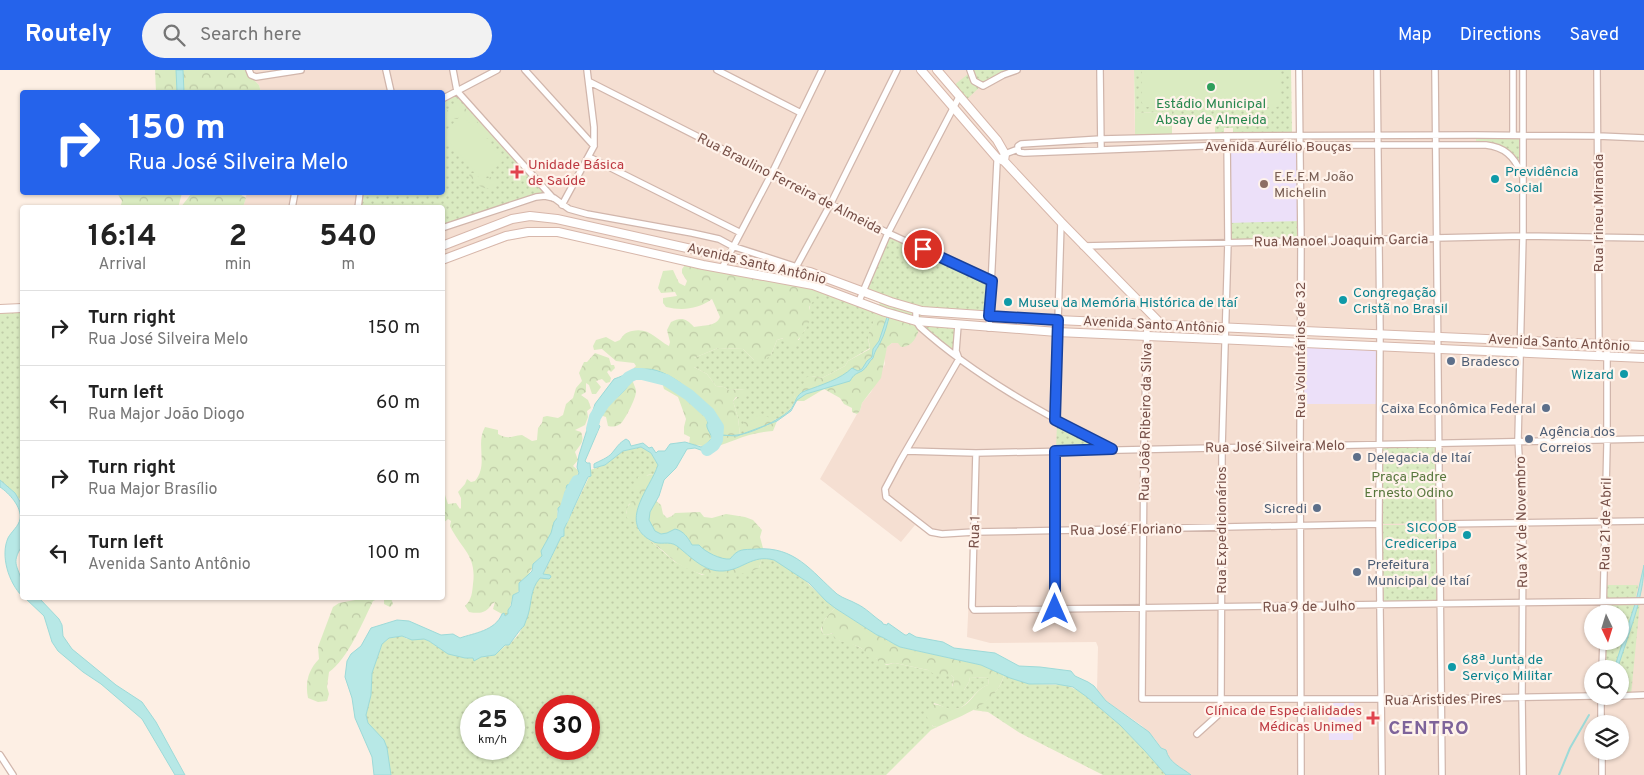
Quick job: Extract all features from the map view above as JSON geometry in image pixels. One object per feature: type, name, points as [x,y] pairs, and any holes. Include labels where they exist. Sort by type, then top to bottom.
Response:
[{"type":"street","points":[[249,70],[251,75],[256,77],[302,70]]},
{"type":"street","points":[[386,70],[391,90]]},
{"type":"street","points":[[452,70],[457,91],[562,205],[587,214],[707,236],[795,268]]},
{"type":"street","points":[[445,97],[497,70]]},
{"type":"street","points":[[525,70],[594,146]]},
{"type":"street","points":[[562,205],[594,146],[590,82],[587,70]]},
{"type":"street","points":[[717,70],[800,113]]},
{"type":"street","points":[[722,268],[739,232],[772,173],[822,70]]},
{"type":"street","points":[[789,280],[831,203],[897,70]]},
{"type":"street","points":[[921,70],[952,108],[1002,158],[1083,246],[1162,325],[1162,337]]},
{"type":"street","points":[[937,70],[997,140],[1002,158]]},
{"type":"street","points":[[970,70],[974,81],[983,86],[1002,75],[1017,70]]},
{"type":"street","points":[[1100,70],[1101,149]]},
{"type":"street","name":"Rua Voluntários de 32","points":[[1299,70],[1301,241],[1301,775]]},
{"type":"street","points":[[1376,70],[1380,334],[1379,524],[1382,775]]},
{"type":"street","points":[[1435,70],[1442,775]]},
{"type":"street","points":[[1513,70],[1513,135]]},
{"type":"street","name":"Rua XV de Novembro","points":[[1523,70],[1518,440],[1523,523],[1523,775]]},
{"type":"street","name":"Rua Irineu Miranda","points":[[1597,70],[1599,237],[1603,345]]},
{"type":"street","name":"Rua Braulino Ferreira de Almeida","points":[[590,82],[888,232],[992,281]]},
{"type":"street","points":[[859,302],[888,232],[959,97]]},
{"type":"street","name":"Avenida Aurélio Bouças","points":[[1002,158],[1018,150],[1021,144],[1101,139],[1300,135],[1523,135],[1644,138]]},
{"type":"street","points":[[1406,135],[1406,145]]},
{"type":"street","points":[[1475,135],[1475,145]]},
{"type":"street","name":"Rua Expedicionários","points":[[1197,734],[1217,716],[1221,700],[1222,447],[1228,242],[1227,136]]},
{"type":"street","name":"Avenida Aurélio Bouças","points":[[1018,150],[1024,153],[1227,145],[1495,146],[1504,150],[1514,160],[1522,178]]},
{"type":"street","points":[[589,157],[739,232]]},
{"type":"street","points":[[989,328],[996,164],[1002,158]]},
{"type":"street","points":[[445,227],[536,197],[554,198]]},
{"type":"street","name":"Avenida Santo Antônio","points":[[445,245],[506,222],[530,216],[557,220],[727,257],[795,268],[916,310],[1058,320],[1644,346]]},
{"type":"street","points":[[1055,420],[1060,222]]},
{"type":"street","name":"Avenida Santo Antônio","points":[[445,259],[506,236],[544,231],[568,234],[722,268],[813,285],[885,312],[916,321],[958,326],[1644,358]]},
{"type":"street","name":"Rua Manoel Joaquim Garcia","points":[[1083,246],[1522,236],[1644,238]]},
{"type":"street","points":[[0,309],[20,308]]},
{"type":"street","points":[[916,310],[916,321],[940,344],[960,359],[1055,420],[1112,449]]},
{"type":"street","name":"Rua João Ribeiro da Silva","points":[[1142,699],[1147,324]]},
{"type":"street","points":[[958,326],[956,351],[960,359]]},
{"type":"street","name":"Rua 21 de Abril","points":[[1603,345],[1607,439],[1604,605]]},
{"type":"street","points":[[906,451],[960,359]]},
{"type":"street","name":"Rua José Silveira Melo","points":[[906,451],[976,453],[1644,438]]},
{"type":"street","name":"Rua José Floriano","points":[[906,451],[885,489],[886,497],[931,532],[942,534],[1379,524]]},
{"type":"street","points":[[1055,451],[1055,609]]},
{"type":"street","name":"Rua 1","points":[[974,610],[972,607],[976,453]]},
{"type":"street","points":[[1440,524],[1644,521]]},
{"type":"street","name":"Rua 9 de Julho","points":[[974,610],[1639,601]]},
{"type":"street","points":[[1629,696],[1644,695]]},
{"type":"street","name":"Rua Aristides Pires","points":[[1142,699],[1301,700],[1584,696]]},
{"type":"street","points":[[0,755],[12,775]]},
{"type":"street","points":[[1602,760],[1602,775]]},
{"type":"shaded area","points":[[253,70],[1134,70],[1135,136],[1298,133],[1298,70],[1644,70],[1644,775],[1191,775],[1172,762],[1166,750],[1161,748],[1141,725],[1106,701],[1097,690],[1098,647],[1096,642],[990,643],[967,637],[972,534],[940,537],[931,535],[915,525],[901,542],[820,479],[860,411],[862,403],[871,392],[885,364],[884,356],[887,347],[892,343],[898,343],[888,232],[859,301],[569,236],[526,237],[507,241],[445,263],[445,205],[244,205],[246,195],[445,195],[445,90],[260,90],[259,85],[254,80]]},
{"type":"shaded area","name":"E.E.E.M João Michelin","points":[[1299,146],[1300,239],[1229,241],[1228,147]]},
{"type":"shaded area","points":[[1301,344],[1379,347],[1379,404],[1301,404]]},
{"type":"shaded area","points":[[1354,702],[1353,740],[1329,740],[1328,705],[1330,703]]},
{"type":"green space","points":[[155,70],[253,70],[254,80],[259,85],[260,90],[156,90]]},
{"type":"green space","points":[[973,70],[1012,70],[982,85],[965,101],[953,86]]},
{"type":"green space","points":[[1134,70],[1291,70],[1292,133],[1233,134],[1233,128],[1224,128],[1224,134],[1215,134],[1215,120],[1172,121],[1171,112],[1135,113]]},
{"type":"green space","name":"Estádio Municipal Absay de Almeida","points":[[1142,70],[1280,70],[1280,105],[1277,107],[1144,107],[1142,103]]},
{"type":"green space","points":[[457,93],[548,195],[445,226],[445,205],[360,205],[362,195],[445,195],[445,100]]},
{"type":"green space","points":[[455,104],[463,106],[491,137],[489,139],[482,137],[462,115],[457,119],[447,120],[446,113]]},
{"type":"green space","points":[[1172,112],[1172,136],[1135,137],[1135,113]]},
{"type":"green space","points":[[462,115],[504,160],[483,179],[445,138],[445,131]]},
{"type":"green space","points":[[1476,136],[1522,136],[1522,173],[1510,153],[1476,144]]},
{"type":"green space","points":[[474,173],[482,180],[491,177],[495,181],[495,187],[483,188],[469,175]]},
{"type":"green space","points":[[118,195],[181,195],[179,205],[121,205],[122,201]]},
{"type":"green space","points":[[190,195],[241,195],[246,198],[244,205],[182,205]]},
{"type":"green space","points":[[1300,221],[1300,239],[1229,241],[1229,223]]},
{"type":"green space","points":[[888,233],[992,281],[989,316],[922,311],[863,291]]},
{"type":"green space","points":[[688,261],[814,287],[815,300],[809,307],[809,321],[804,332],[794,344],[786,344],[783,338],[777,340],[771,355],[765,360],[754,360],[743,349],[718,348],[694,358],[694,367],[707,374],[716,386],[729,390],[746,389],[746,393],[742,397],[736,397],[733,401],[740,435],[744,434],[744,422],[756,416],[769,417],[777,421],[773,431],[749,435],[713,447],[689,444],[690,437],[684,434],[686,419],[678,397],[664,389],[661,379],[642,374],[635,374],[632,379],[636,394],[620,424],[614,427],[608,426],[606,417],[597,414],[595,404],[614,379],[621,377],[636,366],[634,363],[616,361],[602,349],[594,350],[593,346],[596,340],[606,337],[615,342],[620,340],[626,333],[638,330],[652,334],[669,346],[667,330],[671,322],[683,319],[694,327],[712,324],[720,317],[712,299],[696,307],[684,309],[666,307],[663,303],[663,298],[677,296],[675,292],[661,293],[658,288],[663,271],[673,270],[679,283],[685,286],[687,281],[682,273],[682,269]]},
{"type":"green space","points":[[814,287],[878,309],[870,333],[870,348],[848,361],[845,366],[822,378],[811,376],[794,396],[796,400],[785,414],[774,420],[744,422],[744,434],[740,435],[733,401],[746,389],[729,390],[716,386],[707,374],[694,367],[694,358],[718,348],[743,349],[754,360],[771,355],[777,340],[784,338],[799,340],[805,330]]},
{"type":"green space","points":[[881,298],[922,311],[921,322],[915,339],[907,346],[901,347],[898,343],[892,343],[887,347],[881,378],[862,403],[860,411],[857,414],[852,412],[852,408],[844,404],[840,398],[824,389],[804,401],[796,401],[794,392],[804,383],[804,378],[811,376],[822,378],[845,366],[848,361],[870,349],[868,335]]},
{"type":"green space","points":[[0,312],[20,312],[20,499],[0,480]]},
{"type":"green space","points":[[916,321],[958,325],[956,342],[959,359]]},
{"type":"green space","points":[[595,353],[609,358],[611,365],[614,365],[615,368],[611,372],[609,370],[607,372],[611,378],[610,382],[606,383],[602,379],[596,381],[601,387],[596,394],[592,394],[589,385],[586,383],[586,392],[581,395],[588,400],[591,408],[587,411],[588,417],[585,425],[575,430],[581,432],[582,438],[575,452],[578,460],[573,466],[579,471],[569,492],[572,499],[563,504],[557,511],[558,517],[544,546],[542,556],[536,561],[528,575],[519,583],[520,589],[512,599],[508,614],[505,616],[493,609],[495,602],[482,612],[469,612],[465,606],[472,593],[473,566],[450,526],[451,521],[448,519],[445,521],[445,495],[448,504],[456,503],[461,508],[461,498],[458,492],[467,479],[471,482],[475,481],[479,475],[482,461],[481,441],[485,427],[498,430],[498,434],[505,437],[522,435],[532,441],[537,440],[538,428],[542,423],[543,417],[558,418],[563,415],[566,404],[573,398],[576,388],[582,381],[579,373],[584,362],[587,362]]},
{"type":"green space","points":[[1057,423],[1106,448],[1056,450]]},
{"type":"green space","name":"Praça Padre Ernesto Odino","points":[[1438,444],[1439,523],[1380,524],[1381,445]]},
{"type":"green space","points":[[641,447],[651,453],[658,465],[655,474],[647,475],[640,494],[640,501],[629,504],[626,513],[636,522],[639,531],[675,562],[702,575],[759,568],[762,558],[772,559],[792,569],[835,608],[825,619],[821,629],[823,634],[834,633],[840,641],[858,647],[886,665],[895,663],[951,675],[954,678],[952,686],[964,690],[970,677],[989,678],[988,685],[978,691],[961,707],[955,709],[949,709],[934,703],[932,726],[937,727],[931,730],[886,775],[391,775],[377,733],[368,723],[366,715],[372,673],[382,644],[389,638],[402,636],[407,639],[424,639],[439,648],[465,658],[473,658],[474,660],[495,655],[511,643],[519,634],[528,614],[536,582],[540,578],[545,579],[545,575],[543,575],[561,537],[564,535],[564,529],[591,473],[590,470],[605,465],[623,451]]},
{"type":"green space","points":[[655,474],[664,480],[656,501],[661,505],[663,514],[667,518],[675,513],[700,512],[704,517],[712,518],[726,514],[753,520],[762,530],[760,537],[764,552],[759,568],[738,575],[727,576],[697,573],[675,561],[647,538],[636,522],[628,521],[626,513],[628,506],[632,501],[640,500],[640,494],[636,490],[638,477]]},
{"type":"green space","points":[[1380,525],[1439,525],[1439,603],[1382,604]]},
{"type":"green space","points":[[1605,585],[1638,585],[1635,600],[1604,601]]},
{"type":"green space","points":[[355,600],[375,600],[373,601],[348,650],[329,672],[327,687],[329,694],[327,701],[318,702],[308,698],[308,677],[319,659],[318,647],[333,607],[339,603]]},
{"type":"green space","points":[[384,600],[392,600],[393,604],[390,607],[384,604]]},
{"type":"green space","points":[[1604,602],[1640,602],[1631,695],[1629,695],[1629,660],[1602,660],[1603,650],[1629,650],[1629,605],[1604,605]]},
{"type":"green space","points":[[835,608],[877,635],[900,647],[981,665],[1004,675],[1000,685],[994,694],[977,708],[937,727],[933,726],[927,718],[927,711],[931,705],[934,704],[951,709],[959,708],[988,685],[989,678],[970,677],[964,690],[955,692],[952,690],[954,678],[951,675],[935,675],[928,670],[895,663],[881,665],[876,658],[867,656],[861,648],[834,638],[833,633],[823,634],[823,623]]},
{"type":"green space","points":[[1004,675],[1029,684],[1065,685],[1080,691],[1120,725],[1166,775],[1103,775],[1020,733],[988,712],[973,710],[996,691]]},
{"type":"water","points":[[176,70],[183,70],[184,90],[177,90]]},
{"type":"water","points":[[888,314],[890,314],[882,340],[873,358],[864,370],[855,374],[850,381],[806,394],[797,400],[791,411],[777,421],[767,425],[789,411],[802,392],[837,379],[852,368],[858,371],[862,369],[872,357],[873,349],[879,341]]},
{"type":"water","points":[[642,369],[656,370],[670,376],[713,410],[718,435],[714,449],[709,453],[695,448],[687,449],[676,468],[664,480],[659,496],[650,512],[649,520],[655,531],[661,534],[675,529],[681,531],[692,545],[699,545],[713,555],[726,559],[730,559],[738,551],[744,550],[770,549],[781,552],[801,562],[837,594],[860,606],[883,624],[887,625],[888,623],[905,635],[909,633],[916,637],[943,642],[954,648],[995,653],[1019,666],[1071,671],[1075,676],[1094,686],[1106,701],[1149,732],[1161,748],[1166,750],[1173,762],[1191,775],[1166,775],[1120,725],[1073,687],[1056,684],[1029,684],[981,665],[900,647],[877,635],[835,608],[809,583],[774,560],[760,559],[730,570],[716,571],[698,563],[674,544],[658,543],[642,534],[637,525],[636,515],[643,495],[658,465],[651,453],[641,447],[623,451],[605,465],[594,468],[594,464],[610,455],[626,439],[631,446],[643,443],[649,448],[652,447],[656,453],[658,451],[665,451],[670,444],[685,442],[701,447],[706,445],[712,438],[702,410],[687,393],[657,377],[635,374],[621,394],[601,406],[598,410],[595,422],[600,426],[585,461],[590,463],[591,476],[588,477],[564,529],[564,536],[561,537],[543,574],[550,575],[551,577],[549,579],[540,578],[537,582],[524,626],[509,645],[505,645],[495,655],[481,657],[474,661],[473,658],[448,654],[424,639],[412,640],[402,636],[389,638],[382,644],[372,673],[371,695],[366,715],[368,723],[384,740],[391,775],[374,775],[372,757],[355,718],[352,698],[345,677],[347,661],[351,654],[361,646],[371,628],[397,620],[409,621],[441,635],[453,634],[460,638],[489,628],[499,620],[502,614],[504,613],[505,616],[508,614],[513,595],[519,592],[519,583],[532,571],[533,564],[542,556],[541,551],[558,517],[558,508],[564,501],[572,499],[566,488],[567,485],[572,484],[579,473],[577,467],[579,455],[595,404],[614,379]]},
{"type":"water","points":[[0,480],[15,493],[20,502],[20,514],[14,501],[0,487]]},
{"type":"water","points":[[20,519],[20,549],[16,565],[20,575],[20,594],[13,584],[5,561],[8,538]]},
{"type":"water","points":[[1644,565],[1641,590],[1629,634],[1629,623]]},
{"type":"water","points":[[27,600],[41,600],[59,619],[62,625],[63,636],[72,649],[116,685],[142,702],[156,722],[185,775],[175,775],[142,719],[58,651],[52,642],[44,616]]},
{"type":"water","points":[[1620,650],[1624,650],[1620,660],[1617,660]]},
{"type":"waterway","points":[[592,429],[595,417],[604,403],[629,377],[635,374],[642,374],[666,380],[689,395],[709,413],[718,427],[717,440],[707,450]]},
{"type":"waterway","points":[[563,518],[570,494],[577,481]]},
{"type":"waterway","points":[[1559,775],[1570,748],[1584,724]]},
{"type":"place","name":"Estádio Municipal Absay de Almeida","points":[[1211,87]]},
{"type":"place","name":"Unidade Básica de Saúde","points":[[517,172]]},
{"type":"place","name":"Previdência Social","points":[[1495,179]]},
{"type":"place","name":"E.E.E.M João Michelin","points":[[1264,184]]},
{"type":"place","name":"Congregação Cristã no Brasil","points":[[1343,300]]},
{"type":"place","name":"Museu da Memória Histórica de Itaí","points":[[1008,302]]},
{"type":"place","name":"Bradesco","points":[[1451,361]]},
{"type":"place","name":"Wizard","points":[[1624,374]]},
{"type":"place","name":"Caixa Econômica Federal","points":[[1546,408]]},
{"type":"place","name":"Agência dos Correios","points":[[1529,439]]},
{"type":"place","name":"Delegacia de Itaí","points":[[1357,457]]},
{"type":"place","name":"Sicredi","points":[[1317,508]]},
{"type":"place","name":"SICOOB Crediceripa","points":[[1467,535]]},
{"type":"place","name":"Prefeitura Municipal de Itaí","points":[[1357,572]]},
{"type":"place","name":"68ª Junta de Serviço Militar","points":[[1452,667]]},
{"type":"place","name":"Clínica de Especialidades Médicas Unimed","points":[[1373,718]]},
{"type":"district","name":"CENTRO","points":[[1429,727]]},
{"type":"route","points":[[923,249],[992,281],[989,316],[1058,320],[1055,420],[1112,449],[1055,451],[1055,609]]}]
